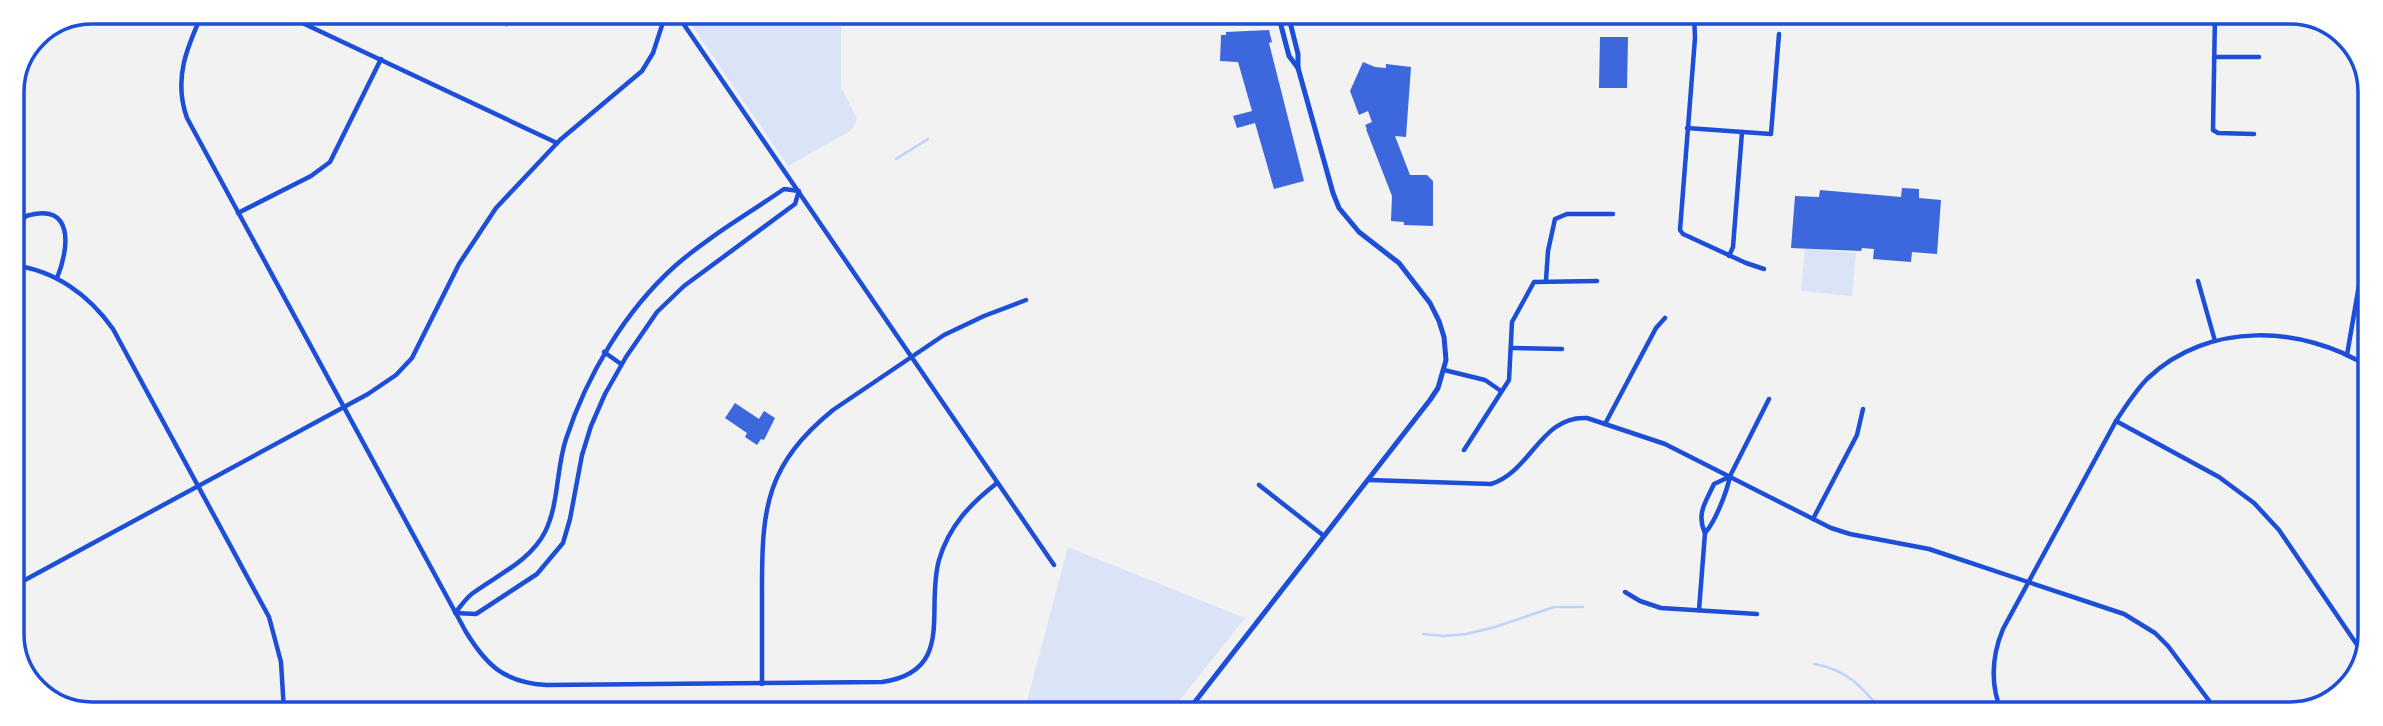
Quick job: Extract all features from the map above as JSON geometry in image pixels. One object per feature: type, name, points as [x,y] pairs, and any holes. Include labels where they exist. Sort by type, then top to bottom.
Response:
[{"type":"street","points":[[198,24],[183,60],[180,85],[182,102],[195,136],[456,613],[484,660],[502,674],[531,684],[762,684],[899,680],[916,671],[933,644],[935,584],[940,556],[947,538],[967,508],[997,483]]},
{"type":"street","points":[[304,24],[557,143]]},
{"type":"street","points":[[25,580],[390,379],[407,364],[442,295],[477,235],[519,182],[557,143],[642,71],[653,53],[662,24]]},
{"type":"street","points":[[684,24],[1054,565]]},
{"type":"street","points":[[1281,24],[1289,56],[1298,68]]},
{"type":"street","points":[[1195,702],[1430,400],[1438,388],[1444,370],[1444,337],[1430,303],[1399,263],[1359,232],[1339,208],[1298,68],[1298,54],[1290,24]]},
{"type":"street","points":[[1694,24],[1680,230],[1729,256],[1765,269]]},
{"type":"street","points":[[2215,24],[2213,130],[2218,133],[2254,134]]},
{"type":"street","points":[[1687,128],[1771,134],[1779,34]]},
{"type":"street","points":[[2214,57],[2259,57]]},
{"type":"street","points":[[238,213],[311,176],[330,162],[381,60]]},
{"type":"street","points":[[1729,256],[1733,247],[1742,131]]},
{"type":"street","points":[[456,613],[470,595],[530,554],[545,531],[553,505],[565,441],[604,352],[642,302],[674,267],[699,247],[784,189],[799,191]]},
{"type":"street","points":[[456,613],[476,614],[537,574],[563,543],[591,426],[621,364],[666,303],[707,267],[795,204],[799,191]]},
{"type":"street","points":[[24,218],[45,213],[57,218],[64,226],[67,250],[57,278]]},
{"type":"street","points":[[1546,281],[1550,238],[1558,216],[1613,214]]},
{"type":"street","points":[[24,268],[57,278],[93,305],[113,329],[269,617],[281,662],[283,702]]},
{"type":"street","points":[[1464,450],[1509,380],[1514,317],[1534,282],[1597,281]]},
{"type":"street","points":[[2198,281],[2215,341]]},
{"type":"street","points":[[2347,355],[2358,290]]},
{"type":"street","points":[[762,684],[763,527],[770,496],[788,457],[816,424],[944,334],[1026,300]]},
{"type":"street","points":[[1605,424],[1656,328],[1665,318]]},
{"type":"street","points":[[1998,702],[1994,689],[1994,660],[2003,629],[2116,421],[2136,391],[2182,354],[2215,341],[2236,337],[2281,336],[2347,355],[2358,361]]},
{"type":"street","points":[[1511,348],[1562,349]]},
{"type":"street","points":[[604,352],[621,364]]},
{"type":"street","points":[[1444,370],[1485,380],[1501,391]]},
{"type":"street","points":[[1705,533],[1712,525],[1730,476],[1769,399]]},
{"type":"street","points":[[1812,519],[1857,435],[1863,409]]},
{"type":"street","points":[[1369,480],[1490,484],[1506,478],[1561,422],[1576,417],[1587,418],[1665,444],[1812,519],[1850,534],[1930,549],[2116,610],[2140,622],[2168,646],[2210,702]]},
{"type":"street","points":[[2116,421],[2219,477],[2254,503],[2279,530],[2357,645]]},
{"type":"street","points":[[1699,610],[1705,533],[1700,522],[1702,510],[1714,484],[1730,476]]},
{"type":"street","points":[[1259,485],[1325,537]]},
{"type":"street","points":[[1625,592],[1661,608],[1757,614]]},
{"type":"shaded area","points":[[691,24],[841,24],[841,87],[857,119],[852,130],[788,166]]},
{"type":"shaded area","points":[[1805,248],[1856,253],[1852,296],[1801,291]]},
{"type":"shaded area","points":[[1068,547],[1245,618],[1178,702],[1027,702]]},
{"type":"building","points":[[1269,30],[1272,42],[1269,43],[1304,181],[1274,189],[1255,123],[1237,128],[1233,116],[1252,111],[1238,62],[1220,61],[1221,35],[1226,35],[1226,32]]},
{"type":"building","points":[[1600,37],[1628,37],[1627,88],[1599,88]]},
{"type":"building","points":[[1363,62],[1375,67],[1386,68],[1386,64],[1411,67],[1406,137],[1395,136],[1410,175],[1427,175],[1433,181],[1433,226],[1404,225],[1404,222],[1391,221],[1392,196],[1365,125],[1372,122],[1368,111],[1359,115],[1350,91]]},
{"type":"building","points":[[1902,188],[1919,189],[1919,198],[1941,200],[1937,254],[1912,252],[1911,262],[1873,259],[1874,249],[1862,248],[1861,251],[1791,248],[1795,196],[1819,197],[1820,190],[1901,197]]},
{"type":"building","points":[[735,403],[759,419],[764,411],[775,418],[764,440],[761,439],[757,445],[745,437],[747,433],[725,418]]},
{"type":"waterway","points":[[502,24],[507,26]]},
{"type":"waterway","points":[[896,159],[928,139]]},
{"type":"waterway","points":[[1423,634],[1466,634],[1554,607],[1583,607]]},
{"type":"waterway","points":[[1814,664],[1837,671],[1854,681],[1874,702]]}]
